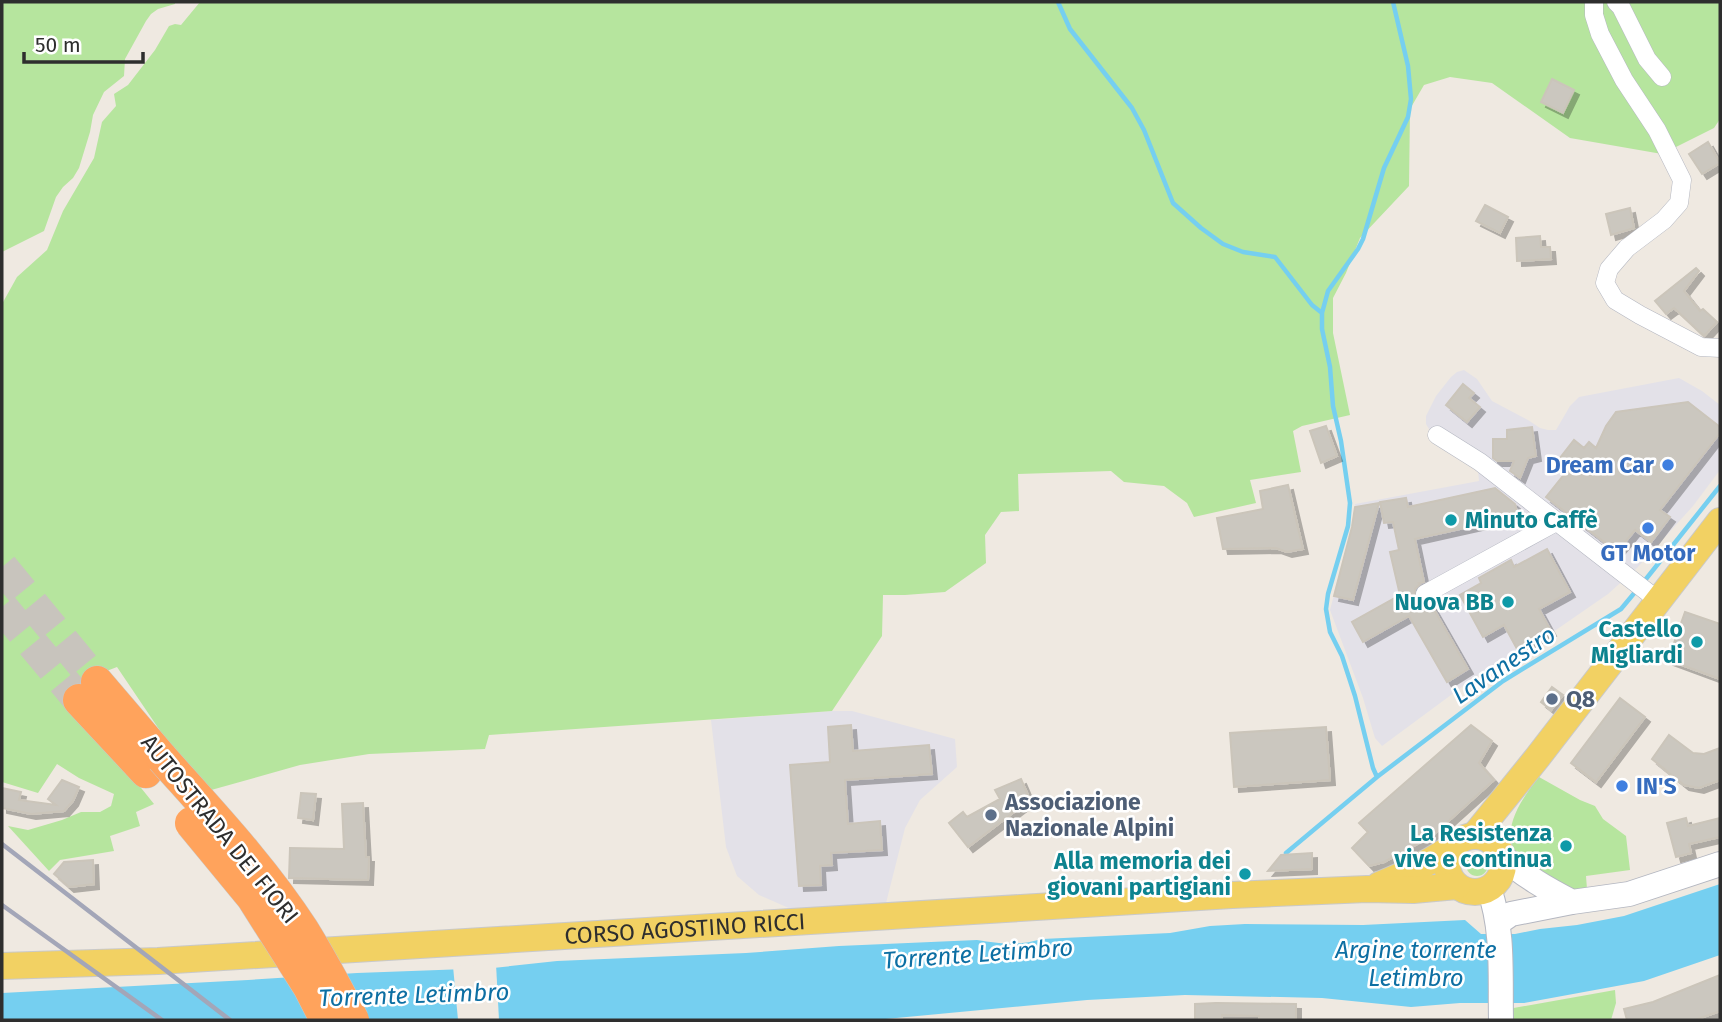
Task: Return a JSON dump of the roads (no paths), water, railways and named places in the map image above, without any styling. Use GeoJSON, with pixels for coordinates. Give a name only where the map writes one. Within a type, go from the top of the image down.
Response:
{"type":"FeatureCollection","features":[{"type":"Feature","properties":{"kind":"highway","name":"AUTOSTRADA DEI FIORI"},"geometry":{"type":"LineString","coordinates":[[88,691],[154,765],[236,841],[302,929],[353,1020]]}},
{"type":"Feature","properties":{"kind":"highway","name":"AUTOSTRADA DEI FIORI"},"geometry":{"type":"LineString","coordinates":[[154,765],[252,897],[309,987],[326,1020]]}},
{"type":"Feature","properties":{"kind":"main road"},"geometry":{"type":"LineString","coordinates":[[1501,1020],[1498,927],[1486,859],[1519,780],[1655,598],[1720,521]]}},
{"type":"Feature","properties":{"kind":"main road"},"geometry":{"type":"LineString","coordinates":[[1457,886],[1448,870],[1450,852],[1486,859],[1522,874],[1572,902]]}},
{"type":"Feature","properties":{"kind":"main road","name":"CORSO AGOSTINO RICCI"},"geometry":{"type":"LineString","coordinates":[[2,966],[158,961],[1232,895],[1367,889],[1413,890],[1457,886],[1481,892],[1486,859],[1437,859],[1367,889]]}},
{"type":"Feature","properties":{"kind":"main road"},"geometry":{"type":"LineString","coordinates":[[1498,927],[1511,914],[1629,894],[1720,864]]}},
{"type":"Feature","properties":{"kind":"street"},"geometry":{"type":"LineString","coordinates":[[1594,2],[1594,15],[1600,34],[1624,80],[1657,130],[1682,180],[1679,203],[1664,220],[1626,248],[1609,269],[1605,283],[1615,300],[1640,315],[1701,347],[1720,348]]}},
{"type":"Feature","properties":{"kind":"street"},"geometry":{"type":"LineString","coordinates":[[1616,2],[1647,59],[1662,77]]}},
{"type":"Feature","properties":{"kind":"street"},"geometry":{"type":"LineString","coordinates":[[1437,435],[1480,462],[1655,598]]}},
{"type":"Feature","properties":{"kind":"street"},"geometry":{"type":"LineString","coordinates":[[1425,594],[1556,522]]}},
{"type":"Feature","properties":{"kind":"water","name":"Argine torrente Letimbro"},"geometry":{"type":"Polygon","coordinates":[[[1720,884],[1720,955],[1644,981],[1524,1003],[1460,1003],[1411,1007],[1322,998],[1185,995],[1087,1000],[875,1020],[2,1020],[2,993],[493,968],[557,961],[977,940],[1017,943],[1042,939],[1170,933],[1210,926],[1245,924],[1363,925],[1465,920],[1481,934],[1515,934],[1624,916],[1720,884]]]}},
{"type":"Feature","properties":{"kind":"waterway"},"geometry":{"type":"LineString","coordinates":[[1058,2],[1070,29],[1132,108],[1144,130],[1173,203],[1223,244],[1243,252],[1275,257],[1312,305],[1322,313]]}},
{"type":"Feature","properties":{"kind":"waterway"},"geometry":{"type":"LineString","coordinates":[[1377,777],[1355,696],[1342,656],[1330,632],[1326,609],[1348,526],[1350,503],[1333,406],[1322,313],[1328,291],[1363,239],[1384,168],[1408,117],[1411,99],[1408,66],[1393,2]]}},
{"type":"Feature","properties":{"kind":"waterway","name":"Lavanestro"},"geometry":{"type":"LineString","coordinates":[[1642,584],[1720,486]]}},
{"type":"Feature","properties":{"kind":"waterway","name":"Lavanestro"},"geometry":{"type":"LineString","coordinates":[[1286,853],[1377,777],[1503,681],[1621,609],[1636,591]]}},
{"type":"Feature","properties":{"kind":"tunnel"},"geometry":{"type":"LineString","coordinates":[[2,567],[97,682]]}},
{"type":"Feature","properties":{"kind":"tunnel"},"geometry":{"type":"LineString","coordinates":[[2,607],[79,700]]}},
{"type":"Feature","properties":{"kind":"railway"},"geometry":{"type":"LineString","coordinates":[[2,844],[230,1020]]}},
{"type":"Feature","properties":{"kind":"railway"},"geometry":{"type":"LineString","coordinates":[[2,905],[162,1020]]}},
{"type":"Feature","properties":{"kind":"place","name":"Dream Car"},"geometry":{"type":"Point","coordinates":[1668,465]}},
{"type":"Feature","properties":{"kind":"place","name":"Minuto Caffè"},"geometry":{"type":"Point","coordinates":[1451,520]}},
{"type":"Feature","properties":{"kind":"place","name":"GT Motor"},"geometry":{"type":"Point","coordinates":[1648,528]}},
{"type":"Feature","properties":{"kind":"place","name":"Nuova BB"},"geometry":{"type":"Point","coordinates":[1508,602]}},
{"type":"Feature","properties":{"kind":"place","name":"Castello Migliardi"},"geometry":{"type":"Point","coordinates":[1697,642]}},
{"type":"Feature","properties":{"kind":"place","name":"Q8"},"geometry":{"type":"Point","coordinates":[1552,699]}},
{"type":"Feature","properties":{"kind":"place","name":"IN'S"},"geometry":{"type":"Point","coordinates":[1622,786]}},
{"type":"Feature","properties":{"kind":"place","name":"Associazione Nazionale Alpini"},"geometry":{"type":"Point","coordinates":[991,815]}},
{"type":"Feature","properties":{"kind":"place","name":"La Resistenza vive e continua"},"geometry":{"type":"Point","coordinates":[1566,846]}},
{"type":"Feature","properties":{"kind":"place","name":"Alla memoria dei giovani partigiani"},"geometry":{"type":"Point","coordinates":[1245,874]}},
{"type":"Feature","properties":{"kind":"water label","name":"Torrente Letimbro"},"geometry":{"type":"Point","coordinates":[978,954]}},
{"type":"Feature","properties":{"kind":"water label","name":"Torrente Letimbro"},"geometry":{"type":"Point","coordinates":[414,995]}}]}
